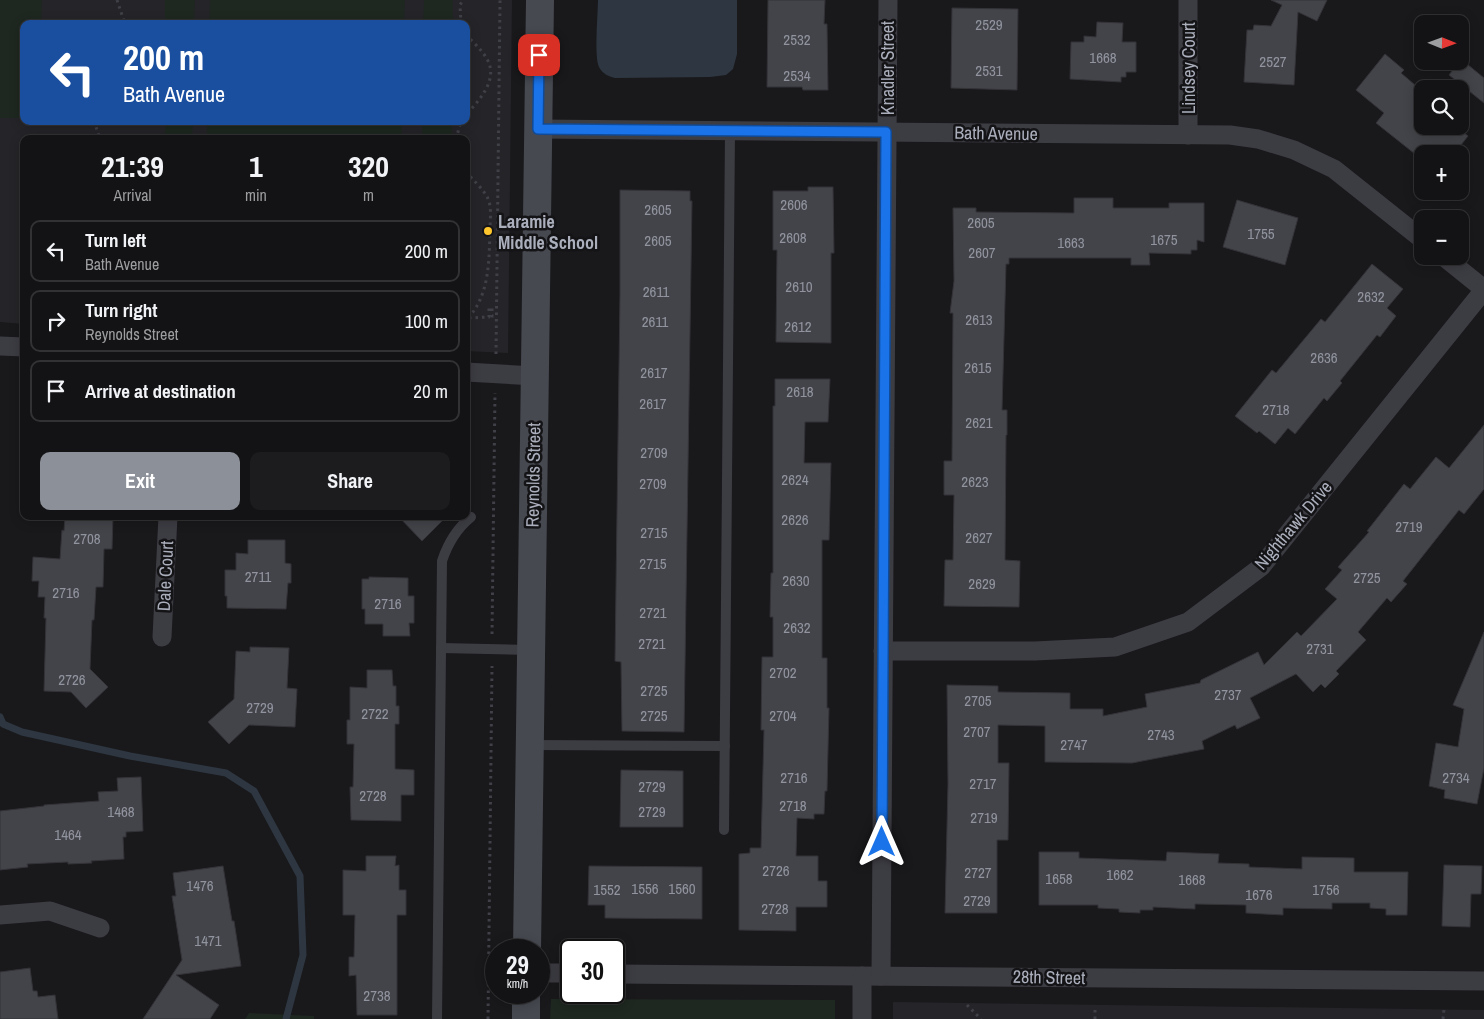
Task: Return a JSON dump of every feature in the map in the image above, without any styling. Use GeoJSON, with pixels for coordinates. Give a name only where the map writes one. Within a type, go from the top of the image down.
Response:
{"type":"FeatureCollection","features":[{"type":"Feature","properties":{"kind":"main road","name":"Reynolds Street"},"geometry":{"type":"LineString","coordinates":[[527,939],[540,0]]}},
{"type":"Feature","properties":{"kind":"main road"},"geometry":{"type":"LineString","coordinates":[[526,1004],[526,1019]]}},
{"type":"Feature","properties":{"kind":"street","name":"Knadler Street"},"geometry":{"type":"LineString","coordinates":[[862,1019],[872,976],[883,651],[888,0]]}},
{"type":"Feature","properties":{"kind":"street","name":"Lindsey Court"},"geometry":{"type":"LineString","coordinates":[[1188,0],[1188,135]]}},
{"type":"Feature","properties":{"kind":"street","name":"Bath Avenue"},"geometry":{"type":"LineString","coordinates":[[538,129],[1230,135],[1258,139],[1294,150],[1334,169],[1414,233]]}},
{"type":"Feature","properties":{"kind":"street"},"geometry":{"type":"LineString","coordinates":[[1455,265],[1484,289]]}},
{"type":"Feature","properties":{"kind":"street","name":"Nighthawk Drive"},"geometry":{"type":"LineString","coordinates":[[883,651],[1035,651],[1115,647],[1188,622],[1261,566],[1484,289]]}},
{"type":"Feature","properties":{"kind":"street"},"geometry":{"type":"LineString","coordinates":[[0,346],[20,347]]}},
{"type":"Feature","properties":{"kind":"street"},"geometry":{"type":"LineString","coordinates":[[470,372],[535,376]]}},
{"type":"Feature","properties":{"kind":"street","name":"Dale Court"},"geometry":{"type":"LineString","coordinates":[[162,637],[168,520]]}},
{"type":"Feature","properties":{"kind":"street"},"geometry":{"type":"LineString","coordinates":[[0,915],[50,911],[100,928]]}},
{"type":"Feature","properties":{"kind":"street","name":"28th Street"},"geometry":{"type":"LineString","coordinates":[[625,974],[1484,981]]}},
{"type":"Feature","properties":{"kind":"lane"},"geometry":{"type":"LineString","coordinates":[[724,830],[730,131]]}},
{"type":"Feature","properties":{"kind":"lane"},"geometry":{"type":"LineString","coordinates":[[437,1019],[442,560],[448,543],[468,520]]}},
{"type":"Feature","properties":{"kind":"lane"},"geometry":{"type":"LineString","coordinates":[[440,648],[531,650]]}},
{"type":"Feature","properties":{"kind":"lane"},"geometry":{"type":"LineString","coordinates":[[530,745],[725,746]]}},
{"type":"Feature","properties":{"kind":"path"},"geometry":{"type":"LineString","coordinates":[[117,0],[124,20]]}},
{"type":"Feature","properties":{"kind":"path"},"geometry":{"type":"LineString","coordinates":[[461,20],[460,5],[463,0]]}},
{"type":"Feature","properties":{"kind":"path"},"geometry":{"type":"LineString","coordinates":[[488,1019],[500,0]]}},
{"type":"Feature","properties":{"kind":"path"},"geometry":{"type":"LineString","coordinates":[[470,39],[488,61],[490,74],[486,90],[470,110]]}},
{"type":"Feature","properties":{"kind":"path"},"geometry":{"type":"LineString","coordinates":[[470,177],[485,193],[490,207],[489,259],[486,280],[482,294],[470,316]]}},
{"type":"Feature","properties":{"kind":"path"},"geometry":{"type":"LineString","coordinates":[[470,319],[489,317],[489,308],[492,308],[492,316],[497,316]]}},
{"type":"Feature","properties":{"kind":"path"},"geometry":{"type":"LineString","coordinates":[[967,1005],[981,1019]]}},
{"type":"Feature","properties":{"kind":"path"},"geometry":{"type":"LineString","coordinates":[[1095,1008],[1095,1019]]}},
{"type":"Feature","properties":{"kind":"path"},"geometry":{"type":"LineString","coordinates":[[1444,1009],[1444,1019]]}},
{"type":"Feature","properties":{"kind":"shaded area","name":"Laramie Middle School"},"geometry":{"type":"Polygon","coordinates":[[[0,0],[512,0],[508,353],[470,351],[470,135],[20,135],[20,324],[0,322],[0,0]]]}},
{"type":"Feature","properties":{"kind":"shaded area"},"geometry":{"type":"Polygon","coordinates":[[[0,0],[42,0],[41,20],[20,20],[20,118],[0,118],[0,0]]]}},
{"type":"Feature","properties":{"kind":"shaded area"},"geometry":{"type":"Polygon","coordinates":[[[165,0],[195,0],[194,20],[165,20],[165,0]]]}},
{"type":"Feature","properties":{"kind":"shaded area"},"geometry":{"type":"Polygon","coordinates":[[[210,0],[405,0],[404,20],[209,20],[210,0]]]}},
{"type":"Feature","properties":{"kind":"shaded area"},"geometry":{"type":"Polygon","coordinates":[[[424,0],[453,0],[453,20],[423,20],[424,0]]]}},
{"type":"Feature","properties":{"kind":"shaded area"},"geometry":{"type":"Polygon","coordinates":[[[598,0],[737,0],[737,54],[733,69],[726,75],[710,77],[615,78],[604,73],[599,67],[596,45],[598,0]]]}},
{"type":"Feature","properties":{"kind":"shaded area"},"geometry":{"type":"Polygon","coordinates":[[[165,125],[193,125],[192,135],[165,135],[165,125]]]}},
{"type":"Feature","properties":{"kind":"shaded area"},"geometry":{"type":"Polygon","coordinates":[[[207,125],[402,125],[402,135],[207,135],[207,125]]]}},
{"type":"Feature","properties":{"kind":"shaded area"},"geometry":{"type":"Polygon","coordinates":[[[422,125],[452,125],[452,135],[422,135],[422,125]]]}},
{"type":"Feature","properties":{"kind":"shaded area"},"geometry":{"type":"Polygon","coordinates":[[[551,999],[560,999],[560,1004],[625,1004],[625,999],[835,1000],[835,1019],[550,1019],[551,999]]]}},
{"type":"Feature","properties":{"kind":"shaded area"},"geometry":{"type":"Polygon","coordinates":[[[893,1002],[1484,1010],[1484,1019],[893,1019],[893,1002]]]}},
{"type":"Feature","properties":{"kind":"shaded area"},"geometry":{"type":"Polygon","coordinates":[[[249,1013],[314,1016],[314,1019],[245,1019],[249,1013]]]}},
{"type":"Feature","properties":{"kind":"building"},"geometry":{"type":"Polygon","coordinates":[[[768,0],[825,0],[824,24],[827,24],[828,90],[803,90],[802,87],[767,87],[768,0]]]}},
{"type":"Feature","properties":{"kind":"building"},"geometry":{"type":"Polygon","coordinates":[[[1271,0],[1327,0],[1317,21],[1298,12],[1294,85],[1244,82],[1247,30],[1253,30],[1254,25],[1271,26],[1282,5],[1271,0]]]}},
{"type":"Feature","properties":{"kind":"building"},"geometry":{"type":"Polygon","coordinates":[[[952,8],[1018,9],[1017,90],[951,88],[952,8]]]}},
{"type":"Feature","properties":{"kind":"building"},"geometry":{"type":"Polygon","coordinates":[[[1097,22],[1123,23],[1122,42],[1136,42],[1136,72],[1126,72],[1126,77],[1121,77],[1121,82],[1070,79],[1071,42],[1084,42],[1084,36],[1096,37],[1097,22]]]}},
{"type":"Feature","properties":{"kind":"building"},"geometry":{"type":"Polygon","coordinates":[[[1385,54],[1404,70],[1401,73],[1414,84],[1414,135],[1468,136],[1461,145],[1414,145],[1414,153],[1376,123],[1384,113],[1356,90],[1385,54]]]}},
{"type":"Feature","properties":{"kind":"building"},"geometry":{"type":"Polygon","coordinates":[[[1469,66],[1484,78],[1484,103],[1469,91],[1469,80],[1455,80],[1449,75],[1453,70],[1469,70],[1469,66]]]}},
{"type":"Feature","properties":{"kind":"building"},"geometry":{"type":"Polygon","coordinates":[[[808,187],[833,187],[834,253],[831,253],[831,343],[776,342],[777,250],[773,250],[773,191],[808,191],[808,187]]]}},
{"type":"Feature","properties":{"kind":"building"},"geometry":{"type":"Polygon","coordinates":[[[620,190],[690,191],[690,201],[692,201],[684,732],[622,731],[621,662],[615,661],[620,190]]]}},
{"type":"Feature","properties":{"kind":"building"},"geometry":{"type":"Polygon","coordinates":[[[1074,198],[1113,198],[1113,208],[1169,208],[1169,203],[1204,203],[1204,242],[1197,240],[1197,250],[1191,250],[1191,254],[1149,253],[1150,265],[1131,265],[1131,258],[1009,258],[1009,264],[1006,264],[1002,410],[1007,410],[1005,560],[1020,561],[1019,607],[944,606],[945,560],[953,560],[954,495],[944,495],[944,461],[952,461],[953,313],[950,313],[954,281],[953,208],[976,208],[976,212],[1074,213],[1074,198]]]}},
{"type":"Feature","properties":{"kind":"building"},"geometry":{"type":"Polygon","coordinates":[[[1237,200],[1298,218],[1285,265],[1223,247],[1237,200]]]}},
{"type":"Feature","properties":{"kind":"building"},"geometry":{"type":"Polygon","coordinates":[[[1372,264],[1403,289],[1387,308],[1396,316],[1380,337],[1377,335],[1340,381],[1342,383],[1327,401],[1324,398],[1295,434],[1288,428],[1275,444],[1235,416],[1272,370],[1276,373],[1321,319],[1325,322],[1372,264]]]}},
{"type":"Feature","properties":{"kind":"building"},"geometry":{"type":"Polygon","coordinates":[[[775,379],[830,379],[828,422],[805,422],[804,463],[831,463],[829,540],[822,540],[822,658],[827,658],[827,708],[829,708],[827,791],[825,791],[824,814],[814,814],[814,819],[797,818],[796,856],[818,856],[818,881],[827,881],[827,907],[796,907],[796,931],[739,930],[739,854],[750,853],[750,848],[761,848],[764,730],[761,730],[762,657],[773,657],[773,617],[770,617],[771,573],[773,573],[773,406],[775,406],[775,379]]]}},
{"type":"Feature","properties":{"kind":"building"},"geometry":{"type":"Polygon","coordinates":[[[1484,425],[1484,489],[1464,514],[1459,510],[1403,581],[1407,584],[1391,602],[1387,598],[1358,632],[1366,640],[1336,671],[1339,674],[1325,688],[1321,684],[1313,692],[1296,674],[1250,698],[1260,718],[1237,729],[1235,725],[1202,741],[1204,749],[1132,763],[1045,762],[1045,726],[998,725],[998,763],[1009,763],[1008,840],[997,840],[997,913],[945,913],[948,784],[947,685],[998,686],[998,692],[1070,693],[1070,709],[1103,709],[1103,716],[1147,707],[1145,694],[1200,683],[1201,680],[1258,652],[1264,665],[1297,632],[1301,636],[1337,599],[1325,589],[1342,570],[1338,567],[1369,532],[1367,531],[1404,484],[1410,489],[1436,457],[1449,468],[1484,425]]]}},
{"type":"Feature","properties":{"kind":"building"},"geometry":{"type":"Polygon","coordinates":[[[65,520],[113,520],[112,549],[104,549],[103,587],[96,587],[94,620],[92,620],[90,669],[108,687],[86,708],[71,692],[44,691],[45,597],[38,597],[39,581],[32,581],[33,557],[60,559],[62,530],[64,531],[65,520]]]}},
{"type":"Feature","properties":{"kind":"building"},"geometry":{"type":"Polygon","coordinates":[[[402,520],[443,520],[422,541],[402,520]]]}},
{"type":"Feature","properties":{"kind":"building"},"geometry":{"type":"Polygon","coordinates":[[[248,540],[285,540],[285,563],[291,564],[291,583],[288,583],[286,609],[227,608],[225,570],[236,570],[236,553],[248,554],[248,540]]]}},
{"type":"Feature","properties":{"kind":"building"},"geometry":{"type":"Polygon","coordinates":[[[369,577],[408,578],[408,596],[414,596],[414,623],[409,623],[410,636],[383,636],[383,624],[365,624],[365,609],[362,609],[362,579],[369,579],[369,577]]]}},
{"type":"Feature","properties":{"kind":"building"},"geometry":{"type":"Polygon","coordinates":[[[1484,632],[1484,768],[1477,804],[1444,798],[1445,790],[1429,786],[1436,743],[1458,747],[1464,709],[1453,705],[1484,632]]]}},
{"type":"Feature","properties":{"kind":"building"},"geometry":{"type":"Polygon","coordinates":[[[250,647],[289,648],[287,688],[297,689],[295,727],[249,725],[229,744],[208,722],[234,699],[236,651],[250,652],[250,647]]]}},
{"type":"Feature","properties":{"kind":"building"},"geometry":{"type":"Polygon","coordinates":[[[367,670],[392,670],[393,686],[396,686],[396,706],[399,706],[399,724],[395,724],[395,769],[414,770],[414,795],[401,795],[401,821],[351,820],[350,787],[353,787],[354,744],[347,744],[347,720],[350,720],[350,687],[367,688],[367,670]]]}},
{"type":"Feature","properties":{"kind":"building"},"geometry":{"type":"Polygon","coordinates":[[[621,770],[683,771],[683,827],[620,827],[621,770]]]}},
{"type":"Feature","properties":{"kind":"building"},"geometry":{"type":"Polygon","coordinates":[[[141,777],[143,831],[126,832],[126,837],[123,837],[124,859],[91,861],[92,863],[27,864],[28,867],[0,870],[0,811],[44,805],[99,801],[98,792],[118,791],[117,778],[141,777]]]}},
{"type":"Feature","properties":{"kind":"building"},"geometry":{"type":"Polygon","coordinates":[[[1039,852],[1079,852],[1079,858],[1166,861],[1167,852],[1219,854],[1218,863],[1249,864],[1249,867],[1302,869],[1302,857],[1354,858],[1354,872],[1408,872],[1407,915],[1386,915],[1386,909],[1370,908],[1370,903],[1332,903],[1332,909],[1283,908],[1283,915],[1246,913],[1246,905],[1195,904],[1195,909],[1153,907],[1153,910],[1140,910],[1140,913],[1098,908],[1098,905],[1039,905],[1039,852]]]}},
{"type":"Feature","properties":{"kind":"building"},"geometry":{"type":"Polygon","coordinates":[[[366,856],[396,856],[395,866],[399,865],[399,890],[406,890],[406,915],[397,915],[397,1015],[357,1015],[356,975],[349,976],[349,957],[354,957],[355,915],[343,915],[343,870],[366,871],[366,856]]]}},
{"type":"Feature","properties":{"kind":"building"},"geometry":{"type":"Polygon","coordinates":[[[1444,865],[1482,866],[1481,894],[1471,894],[1470,927],[1442,926],[1444,865]]]}},
{"type":"Feature","properties":{"kind":"building"},"geometry":{"type":"Polygon","coordinates":[[[223,866],[241,966],[176,975],[219,1005],[210,1019],[143,1019],[182,960],[172,896],[176,896],[173,873],[223,866]]]}},
{"type":"Feature","properties":{"kind":"building"},"geometry":{"type":"Polygon","coordinates":[[[589,866],[702,867],[702,919],[605,918],[605,905],[588,905],[589,866]]]}},
{"type":"Feature","properties":{"kind":"building"},"geometry":{"type":"Polygon","coordinates":[[[30,968],[33,991],[37,991],[38,997],[55,995],[58,1019],[0,1019],[0,972],[30,968]]]}},
{"type":"Feature","properties":{"kind":"waterway"},"geometry":{"type":"LineString","coordinates":[[0,717],[3,724],[22,732],[130,756],[226,773],[254,791],[300,876],[303,955],[286,1019]]}},
{"type":"Feature","properties":{"kind":"place","name":"Laramie Middle School"},"geometry":{"type":"Point","coordinates":[488,231]}},
{"type":"Feature","properties":{"kind":"route"},"geometry":{"type":"LineString","coordinates":[[539,55],[538,129],[886,132],[882,842]]}}]}
